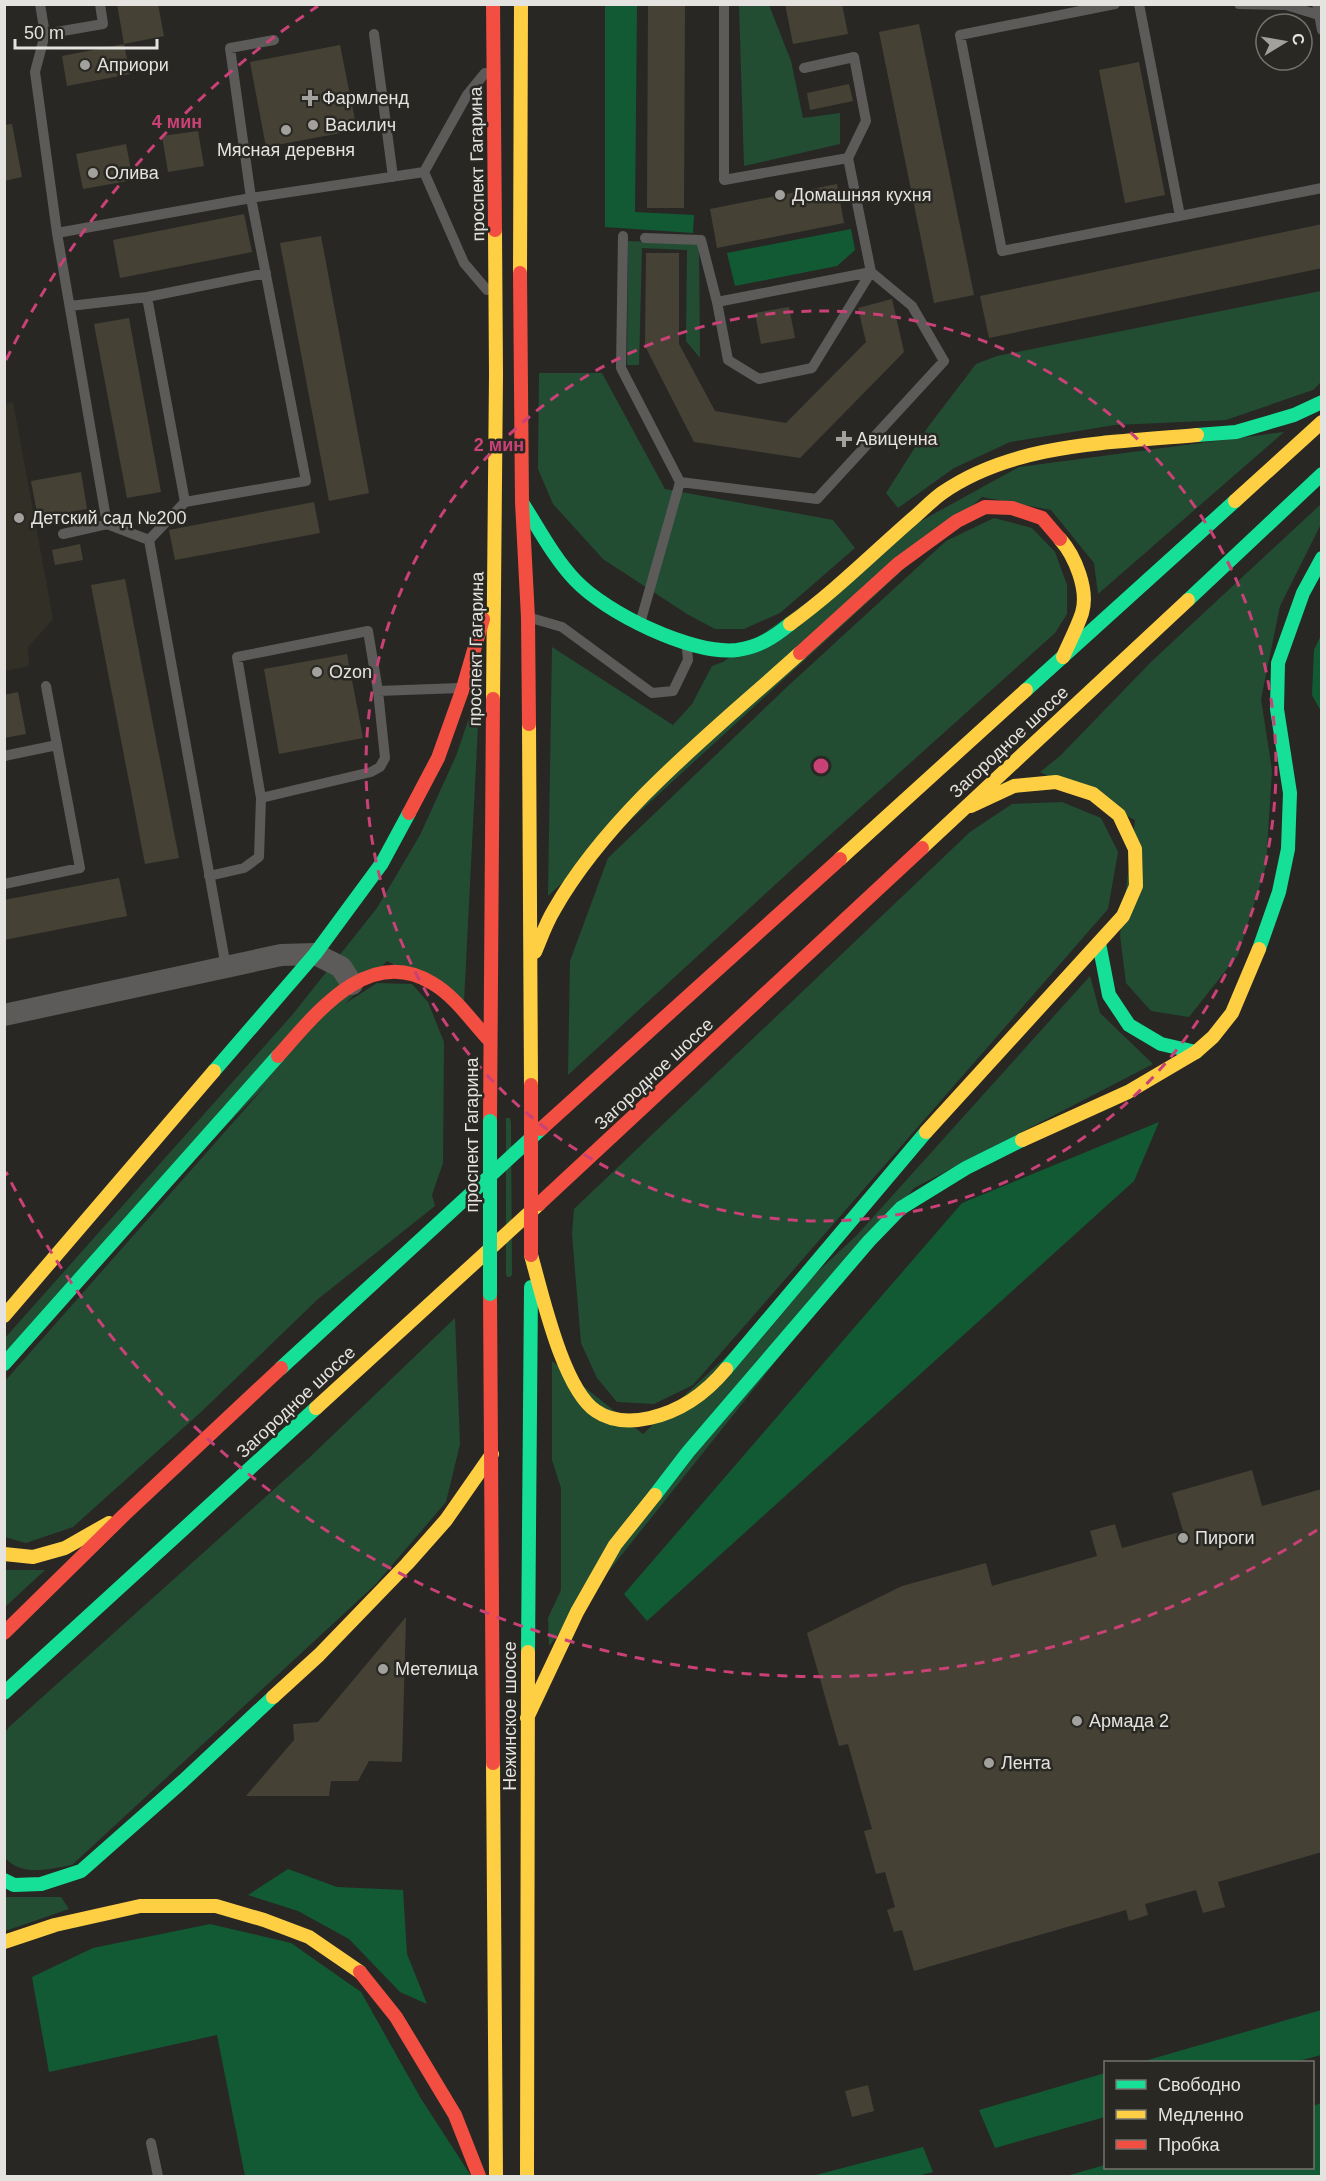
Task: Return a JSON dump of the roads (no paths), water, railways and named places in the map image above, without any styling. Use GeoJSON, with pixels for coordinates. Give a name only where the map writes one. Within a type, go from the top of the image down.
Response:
{"type":"FeatureCollection","features":[{"type":"Feature","properties":{"kind":"main road","name":"проспект Гагарина"},"geometry":{"type":"LineString","coordinates":[[490,1294],[496,301],[494,4]]}},
{"type":"Feature","properties":{"kind":"main road"},"geometry":{"type":"LineString","coordinates":[[520,4],[520,374],[522,502],[528,618],[531,1255],[561,1355],[578,1390],[594,1411],[613,1419],[658,1417],[691,1401],[711,1387],[930,1128],[1123,916],[1136,885],[1135,849],[1119,815],[1093,794],[1056,782],[1014,786],[964,809]]}},
{"type":"Feature","properties":{"kind":"main road"},"geometry":{"type":"LineString","coordinates":[[522,502],[558,558],[576,581],[608,605],[639,623],[686,644],[707,649],[737,650],[765,643],[813,608],[860,564],[943,493],[999,463],[1054,451],[1111,443],[1236,432],[1294,416],[1322,402]]}},
{"type":"Feature","properties":{"kind":"main road","name":"Загородное шоссе"},"geometry":{"type":"LineString","coordinates":[[4,1633],[124,1515],[354,1299],[1322,422]]}},
{"type":"Feature","properties":{"kind":"main road","name":"Загородное шоссе"},"geometry":{"type":"LineString","coordinates":[[4,1693],[604,1146],[1322,474]]}},
{"type":"Feature","properties":{"kind":"main road"},"geometry":{"type":"LineString","coordinates":[[531,959],[554,911],[582,867],[640,798],[898,564],[957,521],[985,507],[1012,508],[1042,518],[1068,548],[1082,579],[1083,611],[1063,657]]}},
{"type":"Feature","properties":{"kind":"main road"},"geometry":{"type":"LineString","coordinates":[[527,1718],[577,1612],[615,1545],[688,1452],[869,1241],[902,1208],[966,1168],[1008,1146],[1128,1092],[1196,1052],[1213,1037],[1232,1013],[1255,961],[1279,892],[1288,849],[1290,793],[1277,709],[1278,663],[1303,593],[1322,558]]}},
{"type":"Feature","properties":{"kind":"main road"},"geometry":{"type":"LineString","coordinates":[[4,1316],[315,954],[382,862],[438,758],[463,688],[495,580]]}},
{"type":"Feature","properties":{"kind":"main road"},"geometry":{"type":"LineString","coordinates":[[1099,943],[1109,995],[1130,1025],[1161,1044],[1196,1052]]}},
{"type":"Feature","properties":{"kind":"main road"},"geometry":{"type":"LineString","coordinates":[[4,1364],[321,1008],[352,984],[393,971],[416,976],[440,989],[490,1041]]}},
{"type":"Feature","properties":{"kind":"main road","name":"Нежинское шоссе"},"geometry":{"type":"LineString","coordinates":[[527,2176],[527,1718],[531,1255]]}},
{"type":"Feature","properties":{"kind":"main road","name":"Нежинское шоссе"},"geometry":{"type":"LineString","coordinates":[[490,1294],[496,2176]]}},
{"type":"Feature","properties":{"kind":"main road"},"geometry":{"type":"LineString","coordinates":[[4,1880],[14,1885],[41,1884],[81,1871],[183,1781],[326,1648],[408,1564],[446,1520],[492,1454]]}},
{"type":"Feature","properties":{"kind":"main road"},"geometry":{"type":"LineString","coordinates":[[4,1554],[33,1557],[65,1548],[124,1515]]}},
{"type":"Feature","properties":{"kind":"main road"},"geometry":{"type":"LineString","coordinates":[[4,1942],[55,1925],[140,1906],[216,1906],[264,1920],[309,1937],[359,1971],[396,2017],[455,2115],[479,2176]]}},
{"type":"Feature","properties":{"kind":"street"},"geometry":{"type":"LineString","coordinates":[[4,1015],[280,955],[315,954],[341,967],[352,984]]}},
{"type":"Feature","properties":{"kind":"lane"},"geometry":{"type":"LineString","coordinates":[[40,4],[45,34],[35,72],[57,233],[107,524]]}},
{"type":"Feature","properties":{"kind":"lane"},"geometry":{"type":"LineString","coordinates":[[45,34],[103,24],[100,4]]}},
{"type":"Feature","properties":{"kind":"lane"},"geometry":{"type":"LineString","coordinates":[[724,4],[724,180],[848,158]]}},
{"type":"Feature","properties":{"kind":"lane"},"geometry":{"type":"LineString","coordinates":[[1115,4],[960,35],[1002,251],[1322,188]]}},
{"type":"Feature","properties":{"kind":"lane"},"geometry":{"type":"LineString","coordinates":[[1139,4],[1180,216]]}},
{"type":"Feature","properties":{"kind":"lane"},"geometry":{"type":"LineString","coordinates":[[1239,4],[1286,5],[1319,12],[1322,30]]}},
{"type":"Feature","properties":{"kind":"lane"},"geometry":{"type":"LineString","coordinates":[[374,34],[393,177]]}},
{"type":"Feature","properties":{"kind":"lane"},"geometry":{"type":"LineString","coordinates":[[149,540],[185,502],[306,481],[251,198],[230,48],[274,40]]}},
{"type":"Feature","properties":{"kind":"lane"},"geometry":{"type":"LineString","coordinates":[[680,482],[818,499],[944,361],[912,306],[871,272],[848,158],[866,121],[854,57],[804,68]]}},
{"type":"Feature","properties":{"kind":"lane"},"geometry":{"type":"LineString","coordinates":[[424,172],[466,95],[494,63]]}},
{"type":"Feature","properties":{"kind":"lane"},"geometry":{"type":"LineString","coordinates":[[57,233],[251,198],[424,172]]}},
{"type":"Feature","properties":{"kind":"lane"},"geometry":{"type":"LineString","coordinates":[[424,172],[464,263],[496,301]]}},
{"type":"Feature","properties":{"kind":"lane"},"geometry":{"type":"LineString","coordinates":[[623,236],[621,368],[680,482],[639,623]]}},
{"type":"Feature","properties":{"kind":"lane"},"geometry":{"type":"LineString","coordinates":[[645,238],[701,240],[717,302],[728,360],[759,379],[812,368],[871,272]]}},
{"type":"Feature","properties":{"kind":"lane"},"geometry":{"type":"LineString","coordinates":[[717,302],[871,272]]}},
{"type":"Feature","properties":{"kind":"lane"},"geometry":{"type":"LineString","coordinates":[[69,306],[147,297],[266,273]]}},
{"type":"Feature","properties":{"kind":"lane"},"geometry":{"type":"LineString","coordinates":[[147,297],[185,502]]}},
{"type":"Feature","properties":{"kind":"lane"},"geometry":{"type":"LineString","coordinates":[[63,534],[107,524],[149,540]]}},
{"type":"Feature","properties":{"kind":"lane"},"geometry":{"type":"LineString","coordinates":[[149,540],[226,967]]}},
{"type":"Feature","properties":{"kind":"lane"},"geometry":{"type":"LineString","coordinates":[[528,618],[562,627],[652,693],[673,691],[688,660],[686,644]]}},
{"type":"Feature","properties":{"kind":"lane"},"geometry":{"type":"LineString","coordinates":[[209,876],[244,868],[259,857],[261,798],[237,657],[368,631],[378,691],[385,758],[380,767],[371,772],[261,798]]}},
{"type":"Feature","properties":{"kind":"lane"},"geometry":{"type":"LineString","coordinates":[[4,884],[80,868],[46,686]]}},
{"type":"Feature","properties":{"kind":"lane"},"geometry":{"type":"LineString","coordinates":[[378,691],[463,688]]}},
{"type":"Feature","properties":{"kind":"lane"},"geometry":{"type":"LineString","coordinates":[[4,756],[57,745]]}},
{"type":"Feature","properties":{"kind":"lane"},"geometry":{"type":"LineString","coordinates":[[151,2143],[158,2176]]}},
{"type":"Feature","properties":{"kind":"place","name":"Априори"},"geometry":{"type":"Point","coordinates":[85,65]}},
{"type":"Feature","properties":{"kind":"place","name":"Фармленд"},"geometry":{"type":"Point","coordinates":[310,98]}},
{"type":"Feature","properties":{"kind":"place","name":"Василич"},"geometry":{"type":"Point","coordinates":[313,125]}},
{"type":"Feature","properties":{"kind":"place","name":"Мясная деревня"},"geometry":{"type":"Point","coordinates":[286,130]}},
{"type":"Feature","properties":{"kind":"place","name":"Олива"},"geometry":{"type":"Point","coordinates":[93,173]}},
{"type":"Feature","properties":{"kind":"place","name":"Домашняя кухня"},"geometry":{"type":"Point","coordinates":[780,195]}},
{"type":"Feature","properties":{"kind":"place","name":"Авиценна"},"geometry":{"type":"Point","coordinates":[844,439]}},
{"type":"Feature","properties":{"kind":"place","name":"Детский сад №200"},"geometry":{"type":"Point","coordinates":[19,518]}},
{"type":"Feature","properties":{"kind":"place","name":"Ozon"},"geometry":{"type":"Point","coordinates":[317,672]}},
{"type":"Feature","properties":{"kind":"place","name":"Пироги"},"geometry":{"type":"Point","coordinates":[1183,1538]}},
{"type":"Feature","properties":{"kind":"place","name":"Метелица"},"geometry":{"type":"Point","coordinates":[383,1669]}},
{"type":"Feature","properties":{"kind":"place","name":"Армада 2"},"geometry":{"type":"Point","coordinates":[1077,1721]}},
{"type":"Feature","properties":{"kind":"place","name":"Лента"},"geometry":{"type":"Point","coordinates":[989,1763]}}]}
